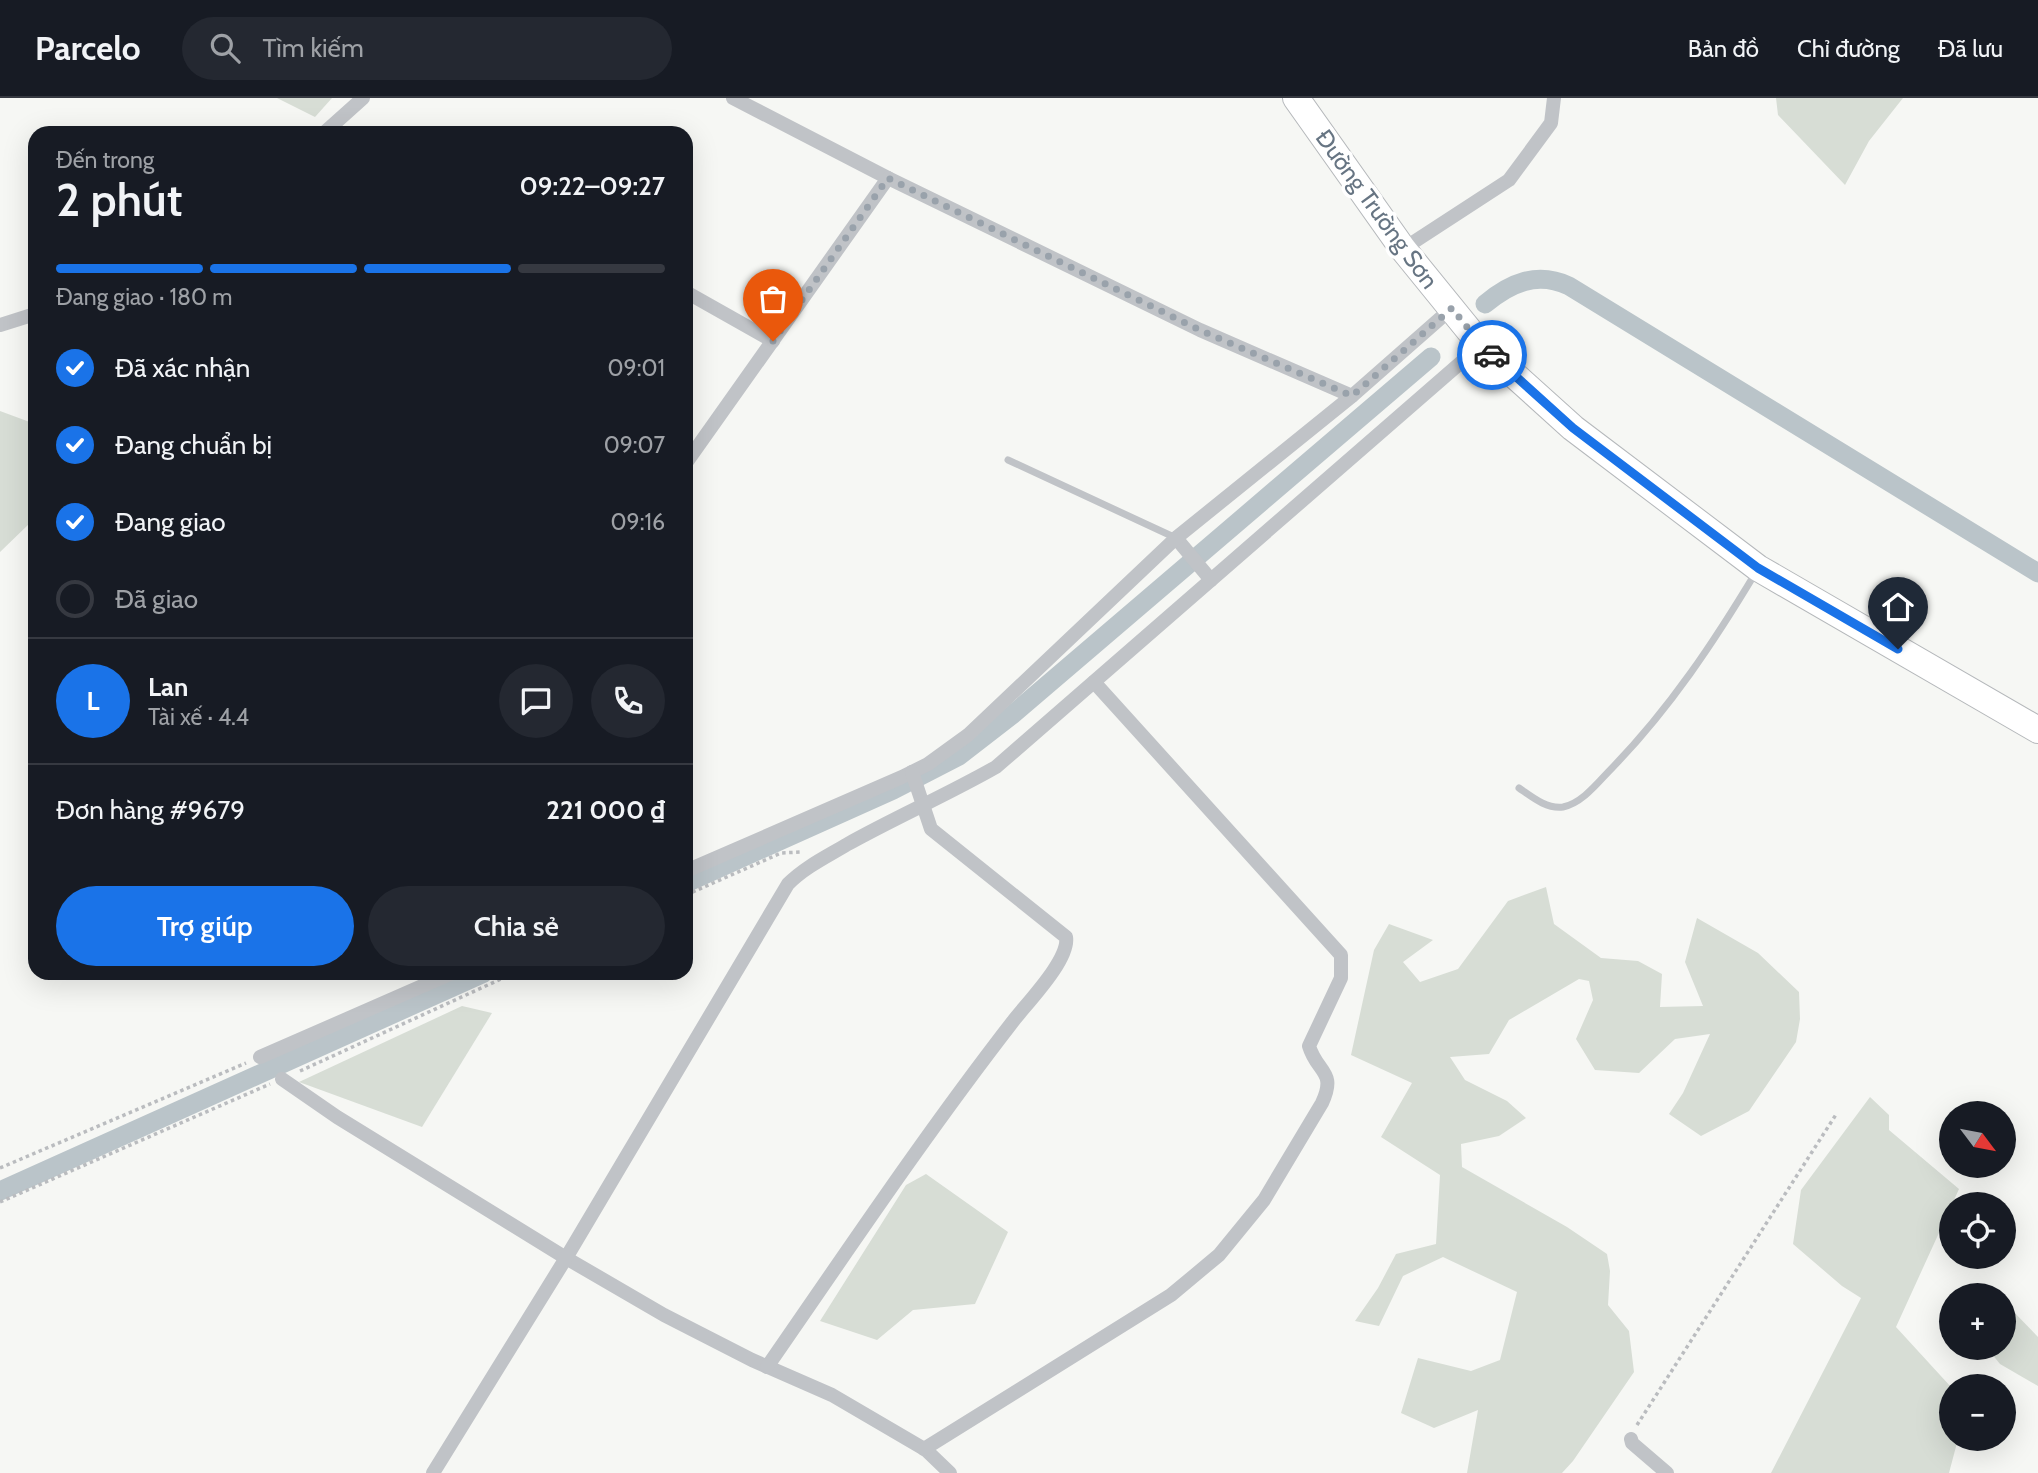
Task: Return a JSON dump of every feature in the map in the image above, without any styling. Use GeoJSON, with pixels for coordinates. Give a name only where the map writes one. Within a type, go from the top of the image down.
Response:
{"type":"FeatureCollection","features":[{"type":"Feature","properties":{"kind":"highway","name":"Đường Trường Sơn"},"geometry":{"type":"LineString","coordinates":[[1296,98],[1403,249],[1481,345],[1573,428],[1758,568],[2038,730]]}},
{"type":"Feature","properties":{"kind":"street"},"geometry":{"type":"LineString","coordinates":[[332,126],[363,98]]}},
{"type":"Feature","properties":{"kind":"street"},"geometry":{"type":"LineString","coordinates":[[733,98],[888,178],[1200,330],[1352,396]]}},
{"type":"Feature","properties":{"kind":"street"},"geometry":{"type":"LineString","coordinates":[[1403,249],[1509,180],[1551,123],[1554,98]]}},
{"type":"Feature","properties":{"kind":"street"},"geometry":{"type":"LineString","coordinates":[[693,453],[888,178]]}},
{"type":"Feature","properties":{"kind":"street"},"geometry":{"type":"LineString","coordinates":[[693,296],[773,341]]}},
{"type":"Feature","properties":{"kind":"street"},"geometry":{"type":"LineString","coordinates":[[693,868],[912,772],[928,764],[968,735],[1177,538],[1352,396],[1452,308]]}},
{"type":"Feature","properties":{"kind":"street"},"geometry":{"type":"LineString","coordinates":[[0,325],[28,316]]}},
{"type":"Feature","properties":{"kind":"street"},"geometry":{"type":"LineString","coordinates":[[433,1473],[566,1258],[788,884],[800,872],[880,826],[923,807],[996,767],[1481,345]]}},
{"type":"Feature","properties":{"kind":"street"},"geometry":{"type":"LineString","coordinates":[[1177,538],[1211,580]]}},
{"type":"Feature","properties":{"kind":"street"},"geometry":{"type":"LineString","coordinates":[[923,1449],[1171,1295],[1219,1255],[1264,1200],[1322,1103],[1328,1088],[1329,1081],[1309,1046],[1341,978],[1341,955],[1094,682]]}},
{"type":"Feature","properties":{"kind":"street"},"geometry":{"type":"LineString","coordinates":[[767,1367],[963,1085],[1055,968],[1068,944],[1066,937],[931,830],[912,772]]}},
{"type":"Feature","properties":{"kind":"street"},"geometry":{"type":"LineString","coordinates":[[260,1057],[436,980]]}},
{"type":"Feature","properties":{"kind":"street"},"geometry":{"type":"LineString","coordinates":[[282,1079],[337,1117],[566,1258],[664,1315],[767,1367],[832,1395],[923,1449],[950,1473]]}},
{"type":"Feature","properties":{"kind":"street"},"geometry":{"type":"LineString","coordinates":[[1631,1439],[1632,1443],[1667,1473]]}},
{"type":"Feature","properties":{"kind":"lane"},"geometry":{"type":"LineString","coordinates":[[1008,460],[1177,538]]}},
{"type":"Feature","properties":{"kind":"lane"},"geometry":{"type":"LineString","coordinates":[[1519,788],[1545,804],[1560,807],[1579,800],[1662,713],[1705,654],[1758,568]]}},
{"type":"Feature","properties":{"kind":"path"},"geometry":{"type":"LineString","coordinates":[[693,892],[781,853],[834,852]]}},
{"type":"Feature","properties":{"kind":"path"},"geometry":{"type":"LineString","coordinates":[[0,1202],[282,1079],[499,980]]}},
{"type":"Feature","properties":{"kind":"path"},"geometry":{"type":"LineString","coordinates":[[0,1167],[260,1057]]}},
{"type":"Feature","properties":{"kind":"path"},"geometry":{"type":"LineString","coordinates":[[1631,1439],[1636,1426],[1721,1291],[1837,1113]]}},
{"type":"Feature","properties":{"kind":"shaded area"},"geometry":{"type":"Polygon","coordinates":[[[277,98],[332,98],[315,117],[277,98]]]}},
{"type":"Feature","properties":{"kind":"shaded area"},"geometry":{"type":"Polygon","coordinates":[[[1776,98],[1903,98],[1869,141],[1845,185],[1778,115],[1776,98]]]}},
{"type":"Feature","properties":{"kind":"shaded area"},"geometry":{"type":"Polygon","coordinates":[[[0,411],[28,421],[28,525],[0,552],[0,411]]]}},
{"type":"Feature","properties":{"kind":"shaded area"},"geometry":{"type":"Polygon","coordinates":[[[1546,887],[1554,924],[1601,958],[1638,961],[1662,974],[1660,1007],[1703,1006],[1685,962],[1697,918],[1758,953],[1799,992],[1800,1019],[1796,1042],[1749,1111],[1701,1136],[1669,1114],[1683,1093],[1710,1034],[1675,1039],[1639,1073],[1595,1070],[1576,1039],[1593,1000],[1589,981],[1579,979],[1509,1020],[1489,1054],[1450,1057],[1465,1080],[1507,1101],[1526,1118],[1499,1136],[1461,1144],[1462,1167],[1567,1227],[1607,1254],[1610,1271],[1608,1305],[1629,1331],[1634,1372],[1562,1473],[1467,1473],[1478,1410],[1434,1428],[1401,1413],[1418,1358],[1471,1371],[1500,1360],[1517,1292],[1443,1257],[1403,1276],[1379,1326],[1355,1321],[1378,1288],[1396,1254],[1436,1244],[1440,1175],[1381,1137],[1412,1083],[1351,1055],[1374,950],[1389,924],[1433,940],[1403,962],[1420,982],[1458,969],[1508,901],[1546,887]]]}},
{"type":"Feature","properties":{"kind":"shaded area"},"geometry":{"type":"Polygon","coordinates":[[[462,1006],[492,1013],[422,1127],[299,1082],[462,1006]]]}},
{"type":"Feature","properties":{"kind":"shaded area"},"geometry":{"type":"Polygon","coordinates":[[[1870,1097],[1889,1115],[1889,1130],[1939,1172],[1939,1178],[1946,1178],[1959,1189],[1958,1192],[1939,1192],[1939,1233],[1896,1327],[1939,1374],[1939,1451],[1955,1451],[1949,1473],[1771,1473],[1861,1298],[1842,1286],[1793,1244],[1801,1190],[1870,1097]]]}},
{"type":"Feature","properties":{"kind":"shaded area"},"geometry":{"type":"Polygon","coordinates":[[[926,1174],[1008,1232],[975,1304],[913,1310],[877,1340],[820,1321],[906,1185],[926,1174]]]}},
{"type":"Feature","properties":{"kind":"shaded area"},"geometry":{"type":"Polygon","coordinates":[[[2016,1314],[2038,1337],[2038,1386],[1997,1360],[2016,1360],[2016,1314]]]}},
{"type":"Feature","properties":{"kind":"waterway"},"geometry":{"type":"LineString","coordinates":[[1485,304],[1504,290],[1524,281],[1546,280],[1569,286],[2038,573]]}},
{"type":"Feature","properties":{"kind":"waterway"},"geometry":{"type":"LineString","coordinates":[[693,880],[893,790],[959,756],[1012,715],[1431,357]]}},
{"type":"Feature","properties":{"kind":"waterway"},"geometry":{"type":"LineString","coordinates":[[0,1191],[468,980]]}},
{"type":"Feature","properties":{"kind":"way so far"},"geometry":{"type":"LineString","coordinates":[[773,341],[888,178],[1200,330],[1352,396],[1452,308],[1492,355]]}},
{"type":"Feature","properties":{"kind":"route"},"geometry":{"type":"LineString","coordinates":[[1492,355],[1573,428],[1758,568],[1898,649]]}}]}
